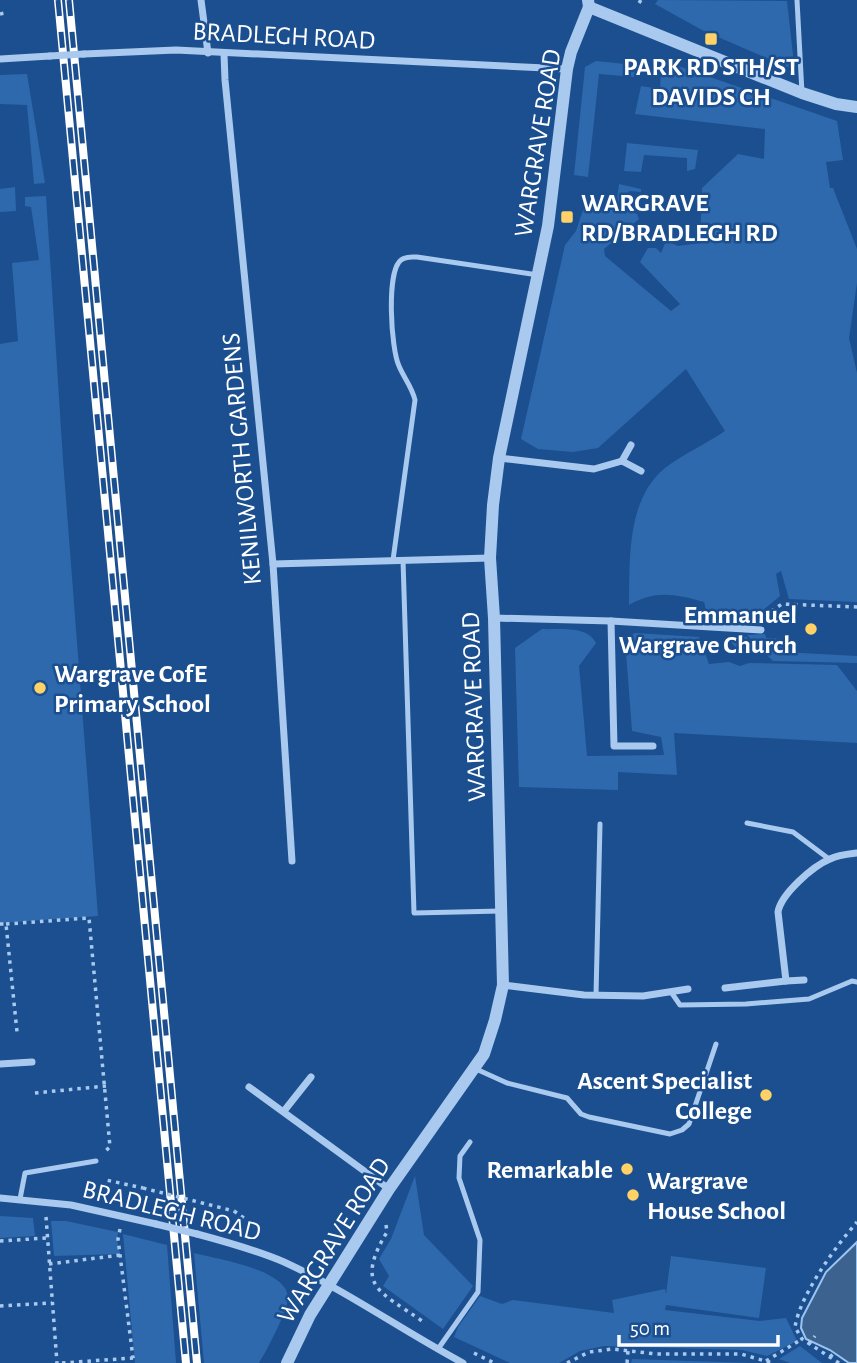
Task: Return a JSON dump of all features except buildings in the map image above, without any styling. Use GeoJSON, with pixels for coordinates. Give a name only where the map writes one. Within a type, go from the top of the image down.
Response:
{"type":"FeatureCollection","features":[{"type":"Feature","properties":{"kind":"street"},"geometry":{"type":"LineString","coordinates":[[201,0],[208,52]]}},
{"type":"Feature","properties":{"kind":"street"},"geometry":{"type":"LineString","coordinates":[[589,4],[802,93],[836,104],[857,107]]}},
{"type":"Feature","properties":{"kind":"street","name":"WARGRAVE ROAD"},"geometry":{"type":"LineString","coordinates":[[287,1363],[303,1327],[389,1189],[484,1054],[503,985],[494,618],[490,558],[493,505],[499,458],[548,226],[567,69],[589,4]]}},
{"type":"Feature","properties":{"kind":"street","name":"BRADLEGH ROAD"},"geometry":{"type":"LineString","coordinates":[[0,59],[144,50],[567,69]]}},
{"type":"Feature","properties":{"kind":"street","name":"KENILWORTH GARDENS"},"geometry":{"type":"LineString","coordinates":[[224,54],[273,564],[292,861]]}},
{"type":"Feature","properties":{"kind":"street"},"geometry":{"type":"LineString","coordinates":[[622,461],[631,445]]}},
{"type":"Feature","properties":{"kind":"street"},"geometry":{"type":"LineString","coordinates":[[499,458],[594,469],[622,461],[641,471]]}},
{"type":"Feature","properties":{"kind":"street"},"geometry":{"type":"LineString","coordinates":[[273,564],[490,558]]}},
{"type":"Feature","properties":{"kind":"street"},"geometry":{"type":"LineString","coordinates":[[494,618],[611,621],[761,630]]}},
{"type":"Feature","properties":{"kind":"street"},"geometry":{"type":"LineString","coordinates":[[611,621],[614,746],[653,746]]}},
{"type":"Feature","properties":{"kind":"street"},"geometry":{"type":"LineString","coordinates":[[786,981],[779,905],[791,888],[829,859],[857,853]]}},
{"type":"Feature","properties":{"kind":"street"},"geometry":{"type":"LineString","coordinates":[[725,989],[804,980]]}},
{"type":"Feature","properties":{"kind":"street"},"geometry":{"type":"LineString","coordinates":[[503,985],[596,995],[643,996],[688,989]]}},
{"type":"Feature","properties":{"kind":"street"},"geometry":{"type":"LineString","coordinates":[[0,1063],[32,1062]]}},
{"type":"Feature","properties":{"kind":"street"},"geometry":{"type":"LineString","coordinates":[[284,1111],[311,1077]]}},
{"type":"Feature","properties":{"kind":"street"},"geometry":{"type":"LineString","coordinates":[[249,1087],[389,1189]]}},
{"type":"Feature","properties":{"kind":"street","name":"BRADLEGH ROAD"},"geometry":{"type":"LineString","coordinates":[[0,1198],[71,1205],[197,1234],[264,1254],[328,1285],[463,1363]]}},
{"type":"Feature","properties":{"kind":"lane"},"geometry":{"type":"LineString","coordinates":[[797,0],[802,93]]}},
{"type":"Feature","properties":{"kind":"lane"},"geometry":{"type":"LineString","coordinates":[[393,561],[415,400],[398,364],[393,333],[392,294],[395,269],[399,261],[406,257],[417,257],[538,275]]}},
{"type":"Feature","properties":{"kind":"lane"},"geometry":{"type":"LineString","coordinates":[[403,560],[414,913],[501,911]]}},
{"type":"Feature","properties":{"kind":"lane"},"geometry":{"type":"LineString","coordinates":[[747,823],[793,832],[829,859]]}},
{"type":"Feature","properties":{"kind":"lane"},"geometry":{"type":"LineString","coordinates":[[596,995],[600,824]]}},
{"type":"Feature","properties":{"kind":"lane"},"geometry":{"type":"LineString","coordinates":[[671,992],[680,1005],[746,1004],[809,999],[844,984],[857,982]]}},
{"type":"Feature","properties":{"kind":"lane"},"geometry":{"type":"LineString","coordinates":[[474,1068],[507,1083],[568,1098],[581,1114],[589,1117],[670,1134],[689,1124],[716,1044]]}},
{"type":"Feature","properties":{"kind":"lane"},"geometry":{"type":"LineString","coordinates":[[438,1349],[478,1292],[480,1240],[459,1178],[460,1156],[470,1142]]}},
{"type":"Feature","properties":{"kind":"lane"},"geometry":{"type":"LineString","coordinates":[[20,1199],[25,1173],[96,1161]]}},
{"type":"Feature","properties":{"kind":"path"},"geometry":{"type":"LineString","coordinates":[[745,629],[782,604],[857,607]]}},
{"type":"Feature","properties":{"kind":"path"},"geometry":{"type":"LineString","coordinates":[[0,924],[89,918],[110,1147],[96,1161]]}},
{"type":"Feature","properties":{"kind":"path"},"geometry":{"type":"LineString","coordinates":[[6,924],[17,1032]]}},
{"type":"Feature","properties":{"kind":"path"},"geometry":{"type":"LineString","coordinates":[[35,1093],[106,1086]]}},
{"type":"Feature","properties":{"kind":"path"},"geometry":{"type":"LineString","coordinates":[[103,1195],[106,1180],[234,1211],[255,1226]]}},
{"type":"Feature","properties":{"kind":"path"},"geometry":{"type":"LineString","coordinates":[[46,1215],[57,1363]]}},
{"type":"Feature","properties":{"kind":"path"},"geometry":{"type":"LineString","coordinates":[[800,1341],[795,1326],[800,1311],[825,1263],[857,1222]]}},
{"type":"Feature","properties":{"kind":"path"},"geometry":{"type":"LineString","coordinates":[[62,1363],[134,1360],[118,1239],[120,1229]]}},
{"type":"Feature","properties":{"kind":"path"},"geometry":{"type":"LineString","coordinates":[[387,1232],[374,1256],[372,1280],[379,1290],[428,1325]]}},
{"type":"Feature","properties":{"kind":"path"},"geometry":{"type":"LineString","coordinates":[[0,1241],[47,1238]]}},
{"type":"Feature","properties":{"kind":"path"},"geometry":{"type":"LineString","coordinates":[[49,1264],[121,1255]]}},
{"type":"Feature","properties":{"kind":"path"},"geometry":{"type":"LineString","coordinates":[[0,1306],[52,1303]]}},
{"type":"Feature","properties":{"kind":"path"},"geometry":{"type":"LineString","coordinates":[[809,1344],[816,1336]]}},
{"type":"Feature","properties":{"kind":"path"},"geometry":{"type":"LineString","coordinates":[[763,1361],[800,1341],[839,1363]]}},
{"type":"Feature","properties":{"kind":"path"},"geometry":{"type":"LineString","coordinates":[[567,1363],[589,1352],[613,1349],[656,1354],[741,1354],[772,1363]]}},
{"type":"Feature","properties":{"kind":"path"},"geometry":{"type":"LineString","coordinates":[[627,1363],[628,1351]]}},
{"type":"Feature","properties":{"kind":"path"},"geometry":{"type":"LineString","coordinates":[[830,1357],[836,1351]]}},
{"type":"Feature","properties":{"kind":"shaded area"},"geometry":{"type":"Polygon","coordinates":[[[658,0],[787,1],[794,64],[787,67],[702,30],[655,4],[658,0]]]}},
{"type":"Feature","properties":{"kind":"shaded area"},"geometry":{"type":"Polygon","coordinates":[[[658,59],[837,121],[843,160],[826,162],[830,188],[833,188],[857,249],[857,283],[849,338],[857,373],[857,602],[789,599],[781,571],[776,574],[780,596],[750,621],[737,620],[735,613],[728,613],[727,619],[708,618],[704,602],[674,595],[648,597],[629,605],[633,532],[643,497],[652,481],[665,468],[725,431],[686,369],[598,448],[573,452],[538,449],[521,439],[565,245],[576,231],[585,204],[616,207],[619,184],[641,189],[641,192],[629,191],[624,210],[637,214],[639,219],[604,249],[605,256],[671,311],[680,304],[640,262],[648,248],[656,248],[661,253],[666,241],[678,246],[700,243],[702,188],[738,154],[764,159],[765,129],[635,114],[641,86],[660,89],[661,71],[665,71],[658,59]]]}},
{"type":"Feature","properties":{"kind":"shaded area"},"geometry":{"type":"Polygon","coordinates":[[[596,61],[645,66],[644,69],[639,69],[635,77],[599,74],[588,177],[574,175],[585,67],[596,61]]]}},
{"type":"Feature","properties":{"kind":"shaded area"},"geometry":{"type":"Polygon","coordinates":[[[27,74],[45,183],[34,184],[27,105],[0,104],[0,75],[27,74]]]}},
{"type":"Feature","properties":{"kind":"shaded area"},"geometry":{"type":"Polygon","coordinates":[[[627,143],[698,150],[695,169],[687,171],[687,158],[644,155],[641,172],[624,171],[627,143]]]}},
{"type":"Feature","properties":{"kind":"shaded area"},"geometry":{"type":"Polygon","coordinates":[[[15,187],[16,211],[0,212],[0,189],[15,187]]]}},
{"type":"Feature","properties":{"kind":"shaded area","name":"Wargrave CofE Primary School"},"geometry":{"type":"Polygon","coordinates":[[[46,196],[98,916],[0,923],[0,344],[18,341],[12,263],[39,260],[31,207],[25,206],[25,197],[46,196]]]}},
{"type":"Feature","properties":{"kind":"shaded area"},"geometry":{"type":"Polygon","coordinates":[[[542,629],[579,631],[592,637],[596,643],[579,666],[587,756],[664,755],[661,737],[632,731],[625,639],[635,633],[699,637],[709,664],[729,662],[740,666],[749,663],[837,665],[857,691],[857,743],[674,733],[677,775],[618,772],[618,790],[519,787],[515,648],[542,629]]]}},
{"type":"Feature","properties":{"kind":"shaded area"},"geometry":{"type":"Polygon","coordinates":[[[765,634],[766,638],[783,639],[783,652],[857,656],[857,663],[773,661],[747,635],[765,634]]]}},
{"type":"Feature","properties":{"kind":"shaded area"},"geometry":{"type":"Polygon","coordinates":[[[734,635],[747,637],[745,648],[738,650],[731,642],[734,635]]]}},
{"type":"Feature","properties":{"kind":"shaded area"},"geometry":{"type":"Polygon","coordinates":[[[415,1176],[424,1235],[473,1286],[443,1329],[383,1286],[389,1276],[379,1259],[391,1239],[415,1176]]]}},
{"type":"Feature","properties":{"kind":"shaded area"},"geometry":{"type":"Polygon","coordinates":[[[0,1216],[33,1218],[35,1236],[0,1238],[0,1216]]]}},
{"type":"Feature","properties":{"kind":"shaded area"},"geometry":{"type":"Polygon","coordinates":[[[51,1221],[66,1221],[118,1232],[120,1254],[54,1256],[51,1221]]]}},
{"type":"Feature","properties":{"kind":"shaded area"},"geometry":{"type":"Polygon","coordinates":[[[123,1234],[167,1245],[176,1363],[135,1363],[123,1234]]]}},
{"type":"Feature","properties":{"kind":"shaded area"},"geometry":{"type":"Polygon","coordinates":[[[857,1242],[857,1363],[849,1363],[806,1339],[801,1328],[802,1318],[826,1272],[857,1242]]]}},
{"type":"Feature","properties":{"kind":"shaded area"},"geometry":{"type":"Polygon","coordinates":[[[194,1253],[249,1267],[276,1280],[285,1288],[288,1298],[284,1312],[259,1363],[204,1363],[194,1253]]]}},
{"type":"Feature","properties":{"kind":"shaded area"},"geometry":{"type":"Polygon","coordinates":[[[671,1256],[766,1268],[759,1318],[666,1305],[665,1310],[760,1321],[786,1318],[797,1341],[767,1356],[742,1350],[604,1346],[580,1351],[559,1363],[510,1363],[454,1337],[480,1296],[502,1304],[513,1300],[614,1313],[612,1300],[665,1289],[666,1294],[671,1256]]]}},
{"type":"Feature","properties":{"kind":"shaded area"},"geometry":{"type":"Polygon","coordinates":[[[800,1346],[822,1363],[790,1363],[779,1359],[800,1346]]]}},
{"type":"Feature","properties":{"kind":"shaded area"},"geometry":{"type":"Polygon","coordinates":[[[632,1359],[751,1363],[631,1363],[632,1359]]]}},
{"type":"Feature","properties":{"kind":"railway"},"geometry":{"type":"LineString","coordinates":[[58,0],[186,1363]]}},
{"type":"Feature","properties":{"kind":"railway"},"geometry":{"type":"LineString","coordinates":[[69,0],[197,1363]]}},
{"type":"Feature","properties":{"kind":"place","name":"PARK RD STH/ST DAVIDS CH"},"geometry":{"type":"Point","coordinates":[711,39]}},
{"type":"Feature","properties":{"kind":"place","name":"WARGRAVE RD/BRADLEGH RD"},"geometry":{"type":"Point","coordinates":[567,217]}},
{"type":"Feature","properties":{"kind":"place","name":"Emmanuel Wargrave Church"},"geometry":{"type":"Point","coordinates":[811,629]}},
{"type":"Feature","properties":{"kind":"place","name":"Wargrave CofE Primary School"},"geometry":{"type":"Point","coordinates":[40,688]}},
{"type":"Feature","properties":{"kind":"place","name":"Ascent Specialist College"},"geometry":{"type":"Point","coordinates":[766,1095]}},
{"type":"Feature","properties":{"kind":"place","name":"Remarkable"},"geometry":{"type":"Point","coordinates":[627,1169]}},
{"type":"Feature","properties":{"kind":"place","name":"Wargrave House School"},"geometry":{"type":"Point","coordinates":[633,1195]}}]}
